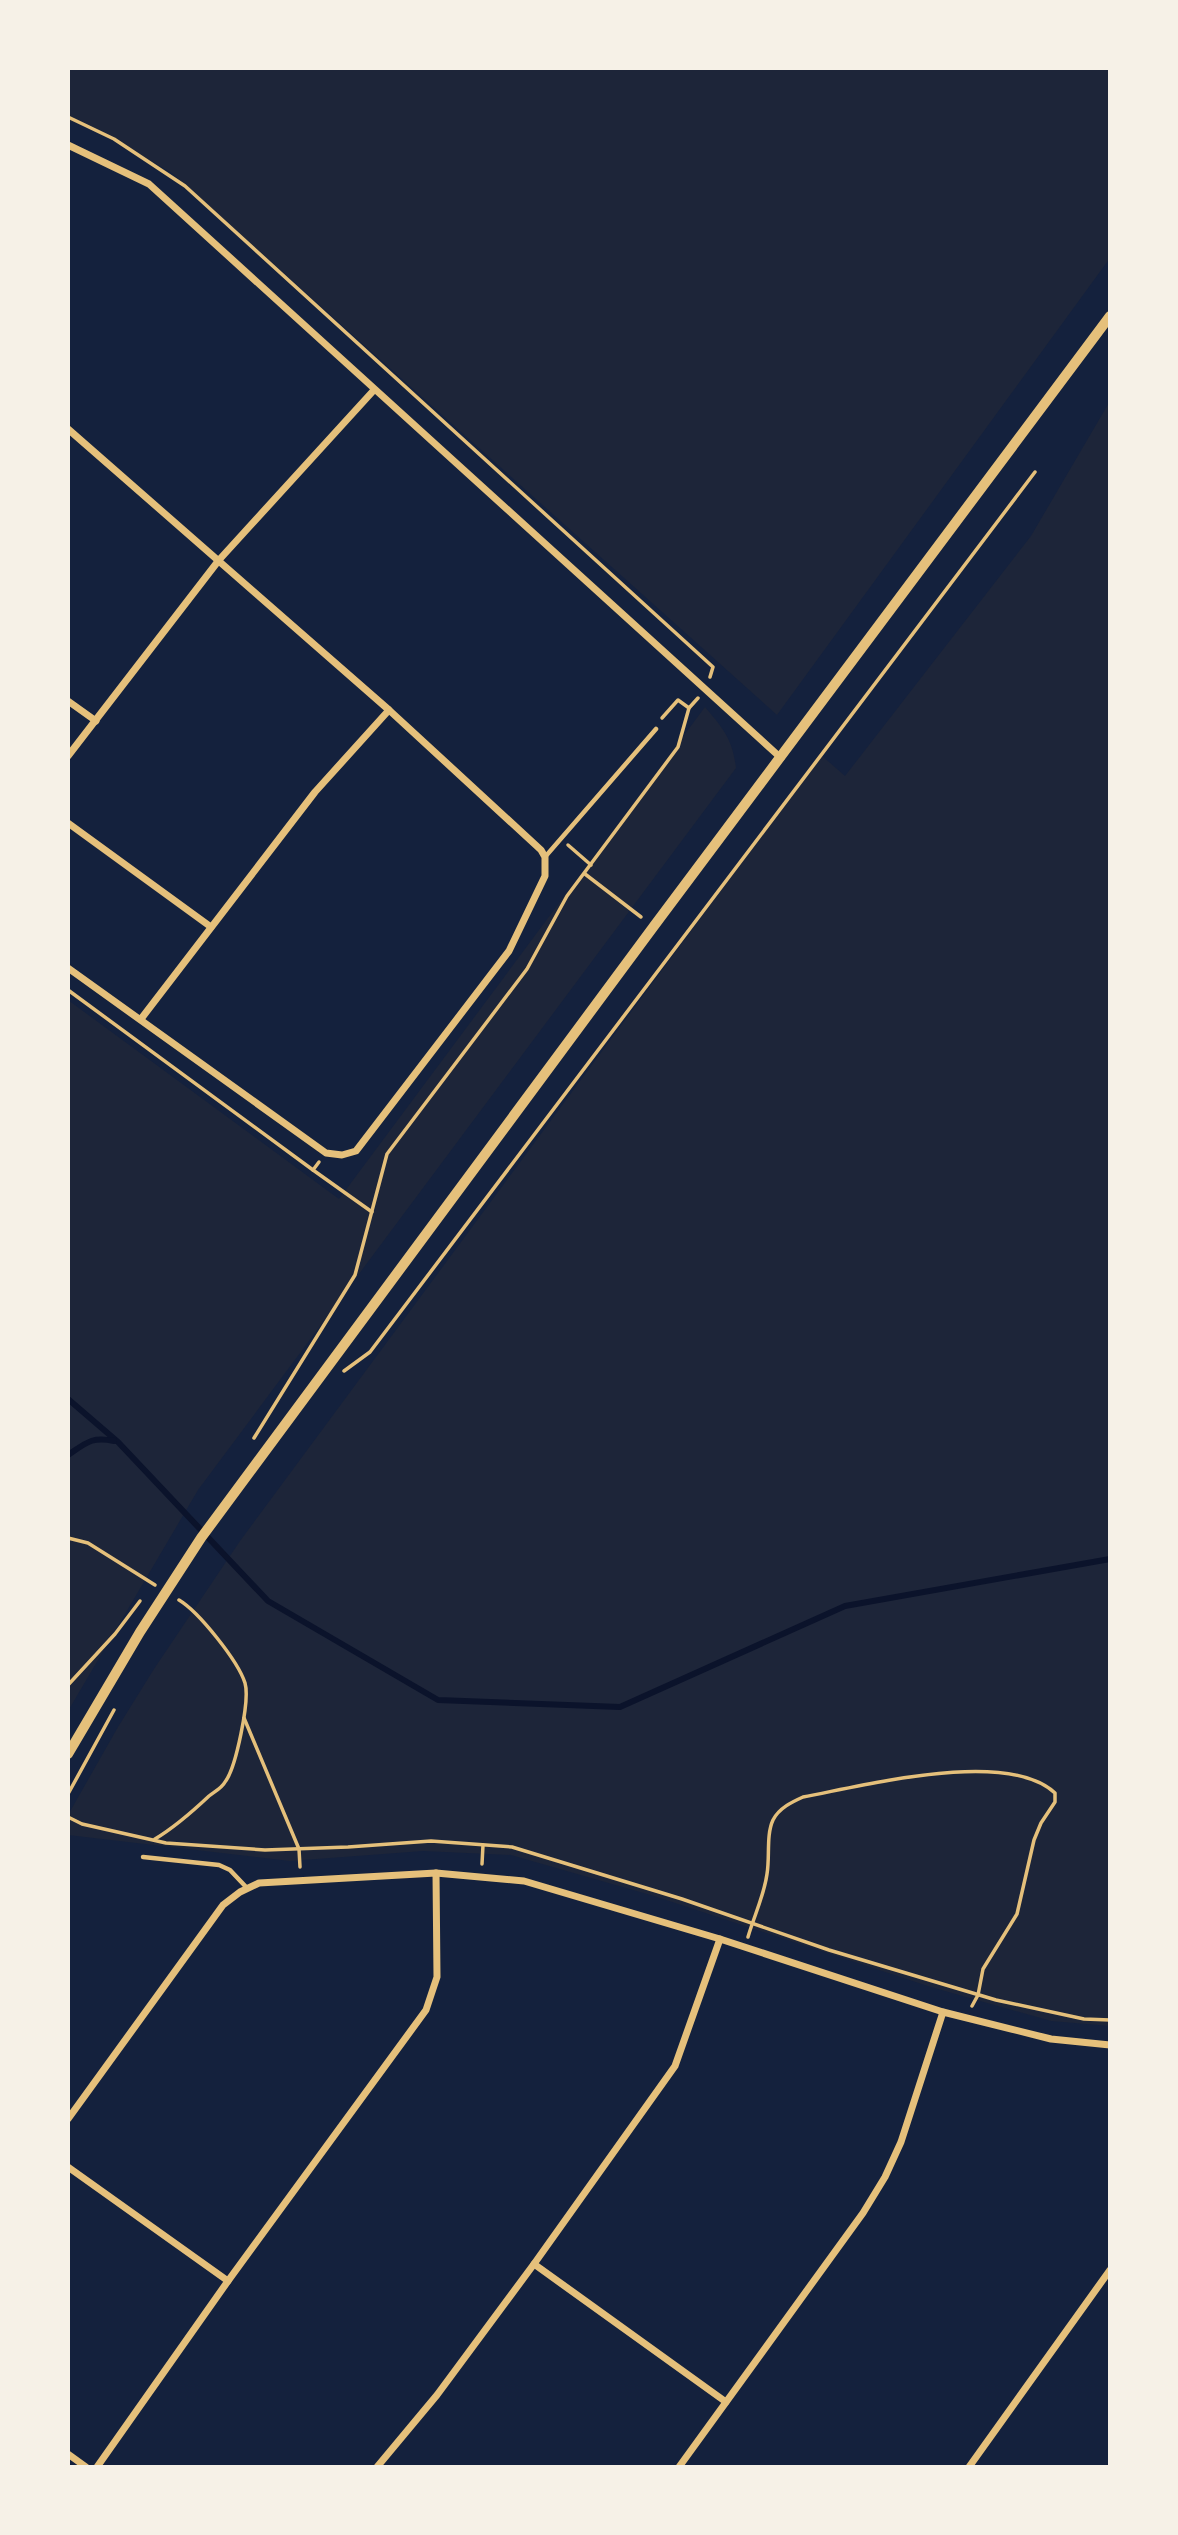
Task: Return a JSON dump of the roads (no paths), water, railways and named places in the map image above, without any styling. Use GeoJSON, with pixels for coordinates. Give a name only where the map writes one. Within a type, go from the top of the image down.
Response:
{"type":"FeatureCollection","features":[{"type":"Feature","properties":{"kind":"street"},"geometry":{"type":"LineString","coordinates":[[68,145],[149,184],[781,758]]}},
{"type":"Feature","properties":{"kind":"street"},"geometry":{"type":"LineString","coordinates":[[68,1754],[140,1632],[201,1538],[1110,316]]}},
{"type":"Feature","properties":{"kind":"street"},"geometry":{"type":"LineString","coordinates":[[68,756],[219,561],[374,390]]}},
{"type":"Feature","properties":{"kind":"street"},"geometry":{"type":"LineString","coordinates":[[68,429],[389,710],[541,850],[545,857],[545,876],[509,951],[356,1151],[342,1155],[326,1153],[68,968]]}},
{"type":"Feature","properties":{"kind":"street"},"geometry":{"type":"LineString","coordinates":[[68,701],[96,720]]}},
{"type":"Feature","properties":{"kind":"street"},"geometry":{"type":"LineString","coordinates":[[141,1019],[315,792],[389,710]]}},
{"type":"Feature","properties":{"kind":"street"},"geometry":{"type":"LineString","coordinates":[[68,823],[211,927]]}},
{"type":"Feature","properties":{"kind":"street"},"geometry":{"type":"LineString","coordinates":[[97,2467],[228,2281],[426,2010],[437,1977],[436,1873]]}},
{"type":"Feature","properties":{"kind":"street"},"geometry":{"type":"LineString","coordinates":[[68,2119],[223,1905],[259,1882],[436,1873],[524,1881],[720,1939],[943,2012],[1051,2039],[1110,2045]]}},
{"type":"Feature","properties":{"kind":"street"},"geometry":{"type":"LineString","coordinates":[[377,2467],[437,2395],[675,2066],[720,1939]]}},
{"type":"Feature","properties":{"kind":"street"},"geometry":{"type":"LineString","coordinates":[[679,2467],[863,2214],[885,2178],[901,2142],[943,2012]]}},
{"type":"Feature","properties":{"kind":"street"},"geometry":{"type":"LineString","coordinates":[[68,2167],[228,2281]]}},
{"type":"Feature","properties":{"kind":"street"},"geometry":{"type":"LineString","coordinates":[[534,2264],[726,2402]]}},
{"type":"Feature","properties":{"kind":"street"},"geometry":{"type":"LineString","coordinates":[[969,2467],[1110,2270]]}},
{"type":"Feature","properties":{"kind":"street"},"geometry":{"type":"LineString","coordinates":[[68,2455],[86,2467]]}},
{"type":"Feature","properties":{"kind":"lane"},"geometry":{"type":"LineString","coordinates":[[545,857],[656,729]]}},
{"type":"Feature","properties":{"kind":"lane"},"geometry":{"type":"LineString","coordinates":[[143,1857],[219,1865],[230,1870],[247,1888]]}},
{"type":"Feature","properties":{"kind":"waterway"},"geometry":{"type":"LineString","coordinates":[[68,1399],[118,1442],[268,1601],[438,1700],[620,1707],[845,1606],[1110,1559]]}},
{"type":"Feature","properties":{"kind":"waterway"},"geometry":{"type":"LineString","coordinates":[[68,1455],[95,1440],[114,1441]]}}]}
